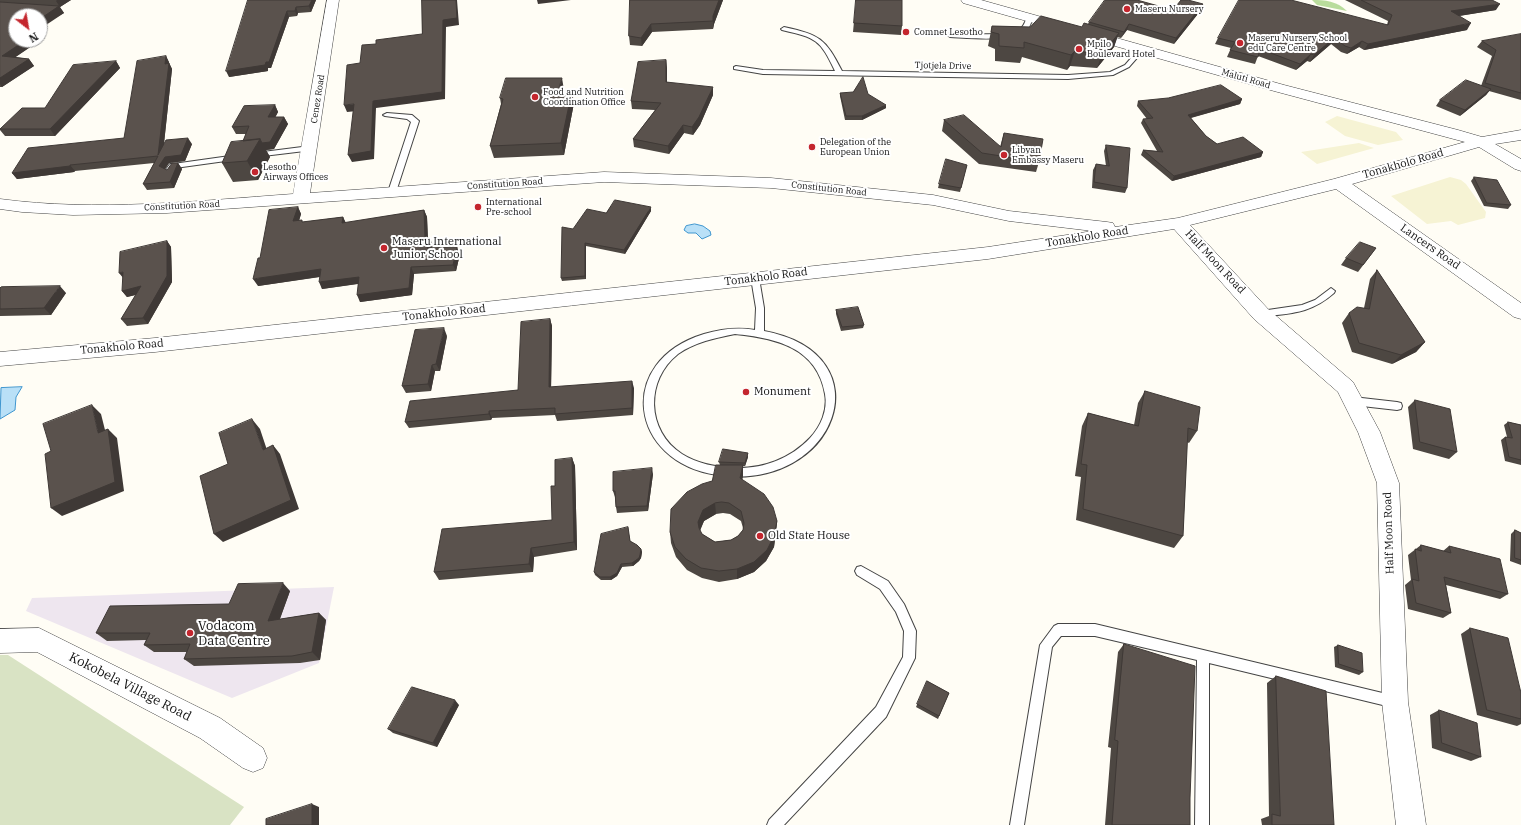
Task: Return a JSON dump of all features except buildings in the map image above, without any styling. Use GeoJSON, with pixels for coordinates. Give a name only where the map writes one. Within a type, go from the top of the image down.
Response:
{"type":"FeatureCollection","features":[{"type":"Feature","properties":{"kind":"street","name":"Cenez Road"},"geometry":{"type":"LineString","coordinates":[[301,198],[333,0]]}},
{"type":"Feature","properties":{"kind":"street","name":"Maluti Road"},"geometry":{"type":"LineString","coordinates":[[967,0],[1279,88],[1453,133],[1481,142],[1521,166]]}},
{"type":"Feature","properties":{"kind":"street"},"geometry":{"type":"LineString","coordinates":[[1004,0],[1010,13]]}},
{"type":"Feature","properties":{"kind":"street","name":"Tonakholo Road"},"geometry":{"type":"LineString","coordinates":[[0,359],[162,344],[988,253],[1037,246],[1178,223],[1339,183],[1481,142],[1521,135]]}},
{"type":"Feature","properties":{"kind":"street","name":"Constitution Road"},"geometry":{"type":"LineString","coordinates":[[0,204],[73,210],[167,208],[604,177],[771,183],[933,200],[1009,216],[1133,230]]}},
{"type":"Feature","properties":{"kind":"street","name":"Lancers Road"},"geometry":{"type":"LineString","coordinates":[[1339,183],[1521,312]]}},
{"type":"Feature","properties":{"kind":"street","name":"Constitution Road"},"geometry":{"type":"LineString","coordinates":[[1009,216],[1027,231],[1037,246]]}},
{"type":"Feature","properties":{"kind":"street","name":"Half Moon Road"},"geometry":{"type":"LineString","coordinates":[[1178,223],[1261,314],[1346,387],[1369,432],[1388,483],[1395,702],[1411,825]]}},
{"type":"Feature","properties":{"kind":"street","name":"Kokobela Village Road"},"geometry":{"type":"LineString","coordinates":[[0,641],[39,640],[210,728],[253,758]]}},
{"type":"Feature","properties":{"kind":"lane"},"geometry":{"type":"LineString","coordinates":[[950,35],[967,36],[1022,31],[1030,19]]}},
{"type":"Feature","properties":{"kind":"lane"},"geometry":{"type":"LineString","coordinates":[[784,29],[812,35],[826,45],[839,72]]}},
{"type":"Feature","properties":{"kind":"lane","name":"Tjotjela Drive"},"geometry":{"type":"LineString","coordinates":[[736,68],[763,72],[839,72],[1068,77],[1111,74],[1127,66],[1141,50]]}},
{"type":"Feature","properties":{"kind":"lane"},"geometry":{"type":"LineString","coordinates":[[386,115],[409,117],[415,121],[392,192]]}},
{"type":"Feature","properties":{"kind":"lane"},"geometry":{"type":"LineString","coordinates":[[168,172],[173,166],[310,148]]}},
{"type":"Feature","properties":{"kind":"lane"},"geometry":{"type":"LineString","coordinates":[[755,278],[760,308],[759,333]]}},
{"type":"Feature","properties":{"kind":"lane"},"geometry":{"type":"LineString","coordinates":[[1261,314],[1303,308],[1318,302],[1331,291]]}},
{"type":"Feature","properties":{"kind":"lane"},"geometry":{"type":"LineString","coordinates":[[735,331],[759,333],[780,338],[799,347],[815,360],[826,375],[831,393],[831,411],[824,429],[811,446],[793,459],[771,469],[745,473],[720,472],[693,465],[671,451],[656,434],[648,414],[648,394],[655,374],[669,357],[688,344],[710,335],[735,331]]}},
{"type":"Feature","properties":{"kind":"lane"},"geometry":{"type":"LineString","coordinates":[[1354,401],[1397,406]]}},
{"type":"Feature","properties":{"kind":"lane"},"geometry":{"type":"LineString","coordinates":[[774,825],[881,712],[909,658],[910,631],[900,608],[884,585],[861,571]]}},
{"type":"Feature","properties":{"kind":"lane"},"geometry":{"type":"LineString","coordinates":[[1017,825],[1046,645],[1058,630],[1095,630],[1395,702]]}},
{"type":"Feature","properties":{"kind":"lane"},"geometry":{"type":"LineString","coordinates":[[1202,825],[1203,656]]}},
{"type":"Feature","properties":{"kind":"shaded area"},"geometry":{"type":"Polygon","coordinates":[[[1337,116],[1396,132],[1403,140],[1378,145],[1345,136],[1325,122],[1337,116]]]}},
{"type":"Feature","properties":{"kind":"shaded area"},"geometry":{"type":"Polygon","coordinates":[[[1359,143],[1374,148],[1317,164],[1301,152],[1359,143]]]}},
{"type":"Feature","properties":{"kind":"shaded area"},"geometry":{"type":"Polygon","coordinates":[[[1450,177],[1461,180],[1466,184],[1486,212],[1485,218],[1458,225],[1451,221],[1427,224],[1391,196],[1450,177]]]}},
{"type":"Feature","properties":{"kind":"shaded area"},"geometry":{"type":"Polygon","coordinates":[[[334,587],[319,663],[232,698],[26,611],[32,598],[334,587]]]}},
{"type":"Feature","properties":{"kind":"green space"},"geometry":{"type":"Polygon","coordinates":[[[1312,0],[1331,2],[1339,5],[1347,11],[1317,5],[1312,0]]]}},
{"type":"Feature","properties":{"kind":"green space"},"geometry":{"type":"Polygon","coordinates":[[[0,655],[8,655],[244,807],[230,825],[0,825],[0,655]]]}},
{"type":"Feature","properties":{"kind":"water"},"geometry":{"type":"Polygon","coordinates":[[[695,224],[703,226],[710,231],[711,235],[702,239],[696,233],[688,233],[684,230],[686,226],[695,224]]]}},
{"type":"Feature","properties":{"kind":"water"},"geometry":{"type":"Polygon","coordinates":[[[22,387],[16,397],[15,410],[0,419],[1,388],[22,387]]]}},
{"type":"Feature","properties":{"kind":"place","name":"Maseru Nursery"},"geometry":{"type":"Point","coordinates":[1127,9]}},
{"type":"Feature","properties":{"kind":"place","name":"Comnet Lesotho"},"geometry":{"type":"Point","coordinates":[906,32]}},
{"type":"Feature","properties":{"kind":"place","name":"Maseru Nursery School edu Care Centre"},"geometry":{"type":"Point","coordinates":[1240,43]}},
{"type":"Feature","properties":{"kind":"place","name":"Mpilo Boulevard Hotel"},"geometry":{"type":"Point","coordinates":[1079,49]}},
{"type":"Feature","properties":{"kind":"place","name":"Food and Nutrition Coordination Office"},"geometry":{"type":"Point","coordinates":[535,97]}},
{"type":"Feature","properties":{"kind":"place","name":"Delegation of the European Union"},"geometry":{"type":"Point","coordinates":[812,147]}},
{"type":"Feature","properties":{"kind":"place","name":"Libyan Embassy Maseru"},"geometry":{"type":"Point","coordinates":[1004,155]}},
{"type":"Feature","properties":{"kind":"place","name":"Lesotho Airways Offices"},"geometry":{"type":"Point","coordinates":[255,172]}},
{"type":"Feature","properties":{"kind":"place","name":"International Pre-school"},"geometry":{"type":"Point","coordinates":[478,207]}},
{"type":"Feature","properties":{"kind":"place","name":"Maseru International Junior School"},"geometry":{"type":"Point","coordinates":[384,248]}},
{"type":"Feature","properties":{"kind":"place","name":"Monument"},"geometry":{"type":"Point","coordinates":[746,392]}},
{"type":"Feature","properties":{"kind":"place","name":"Old State House"},"geometry":{"type":"Point","coordinates":[760,536]}},
{"type":"Feature","properties":{"kind":"place","name":"Vodacom Data Centre"},"geometry":{"type":"Point","coordinates":[190,633]}}]}
